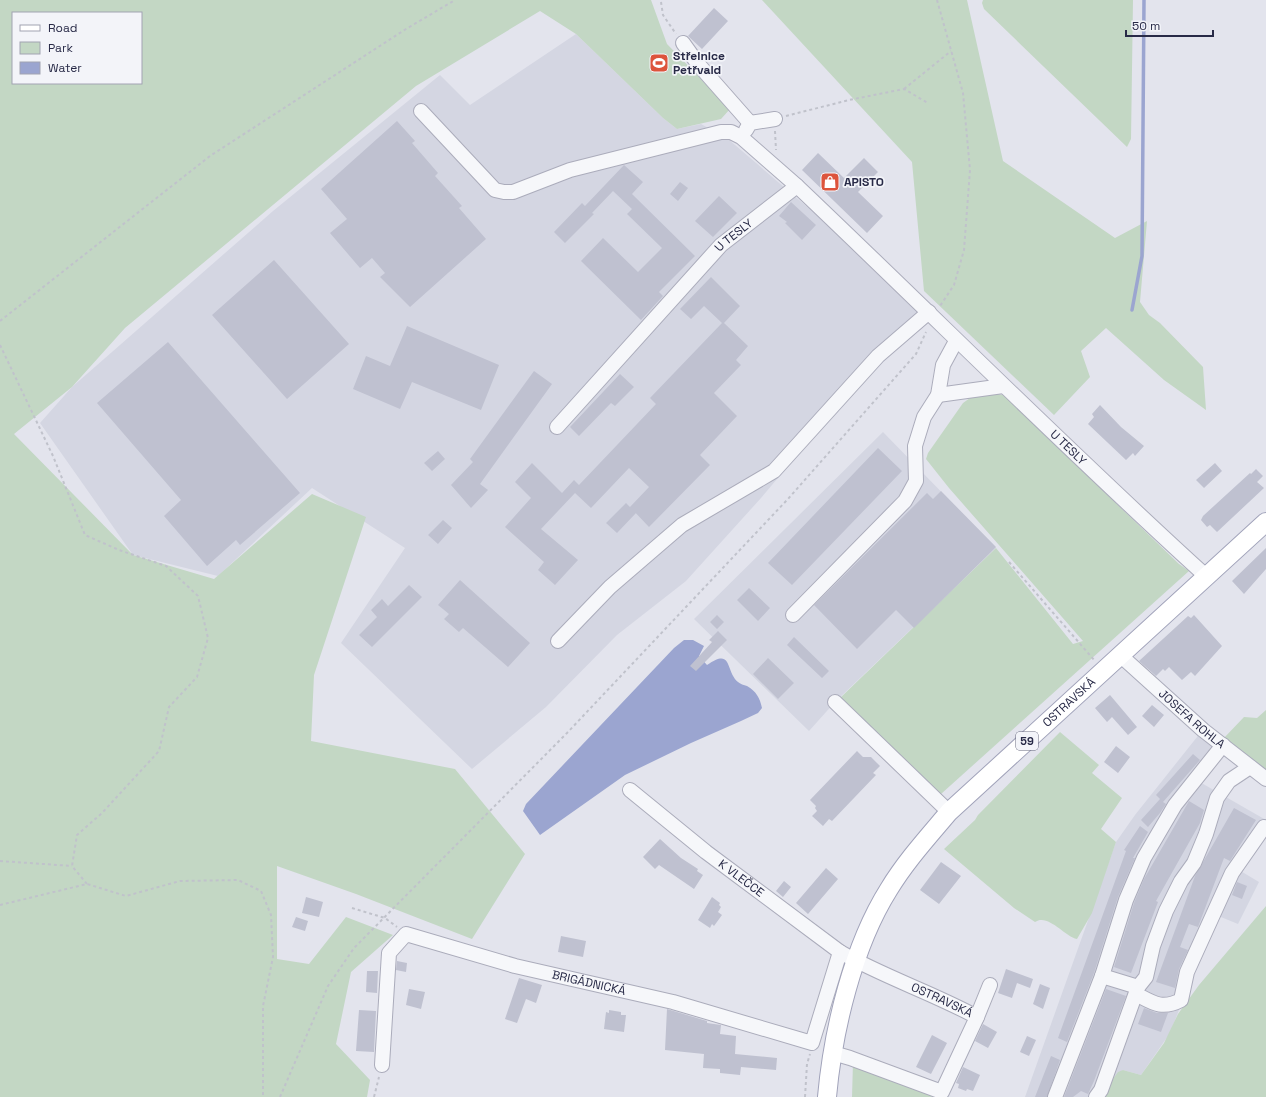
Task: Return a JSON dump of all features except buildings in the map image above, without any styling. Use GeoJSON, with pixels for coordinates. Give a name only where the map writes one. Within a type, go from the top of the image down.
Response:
{"type":"FeatureCollection","features":[{"type":"Feature","properties":{"kind":"main road","name":"OSTRAVSKÁ"},"geometry":{"type":"LineString","coordinates":[[827,1097],[833,1054],[844,1002],[863,937],[888,889],[917,851],[949,812],[1266,522]]}},
{"type":"Feature","properties":{"kind":"street"},"geometry":{"type":"LineString","coordinates":[[683,43],[698,64],[750,123]]}},
{"type":"Feature","properties":{"kind":"street"},"geometry":{"type":"LineString","coordinates":[[421,111],[495,190],[504,192],[513,192],[527,188],[570,170],[721,132],[731,132],[741,137],[797,186]]}},
{"type":"Feature","properties":{"kind":"street"},"geometry":{"type":"LineString","coordinates":[[741,137],[750,123],[775,119]]}},
{"type":"Feature","properties":{"kind":"street","name":"U TESLY"},"geometry":{"type":"LineString","coordinates":[[557,427],[721,245],[797,186],[931,314],[956,341],[1003,386],[1207,577]]}},
{"type":"Feature","properties":{"kind":"street"},"geometry":{"type":"LineString","coordinates":[[558,641],[610,587],[682,525],[774,471],[878,356],[931,314]]}},
{"type":"Feature","properties":{"kind":"street"},"geometry":{"type":"LineString","coordinates":[[793,615],[905,501],[916,481],[915,446],[924,417],[938,395],[943,365],[956,341]]}},
{"type":"Feature","properties":{"kind":"street"},"geometry":{"type":"LineString","coordinates":[[938,395],[1003,386]]}},
{"type":"Feature","properties":{"kind":"street","name":"JOSEFA ROHLA"},"geometry":{"type":"LineString","coordinates":[[1120,655],[1204,730],[1266,779]]}},
{"type":"Feature","properties":{"kind":"street"},"geometry":{"type":"LineString","coordinates":[[835,702],[949,812]]}},
{"type":"Feature","properties":{"kind":"street"},"geometry":{"type":"LineString","coordinates":[[1055,1097],[1102,976],[1126,900],[1144,858],[1175,805],[1223,745]]}},
{"type":"Feature","properties":{"kind":"street"},"geometry":{"type":"LineString","coordinates":[[1096,1097],[1101,1090],[1137,991],[1146,977],[1154,946],[1166,911],[1181,881],[1194,863],[1206,834],[1217,798],[1229,781],[1250,767]]}},
{"type":"Feature","properties":{"kind":"street","name":"K VLEČCE"},"geometry":{"type":"LineString","coordinates":[[630,790],[706,852],[840,952],[856,961]]}},
{"type":"Feature","properties":{"kind":"street"},"geometry":{"type":"LineString","coordinates":[[1102,976],[1137,991],[1157,1005],[1171,1006],[1181,1000],[1187,972],[1232,873],[1264,828]]}},
{"type":"Feature","properties":{"kind":"street","name":"BRIGÁDNICKÁ"},"geometry":{"type":"LineString","coordinates":[[382,1065],[389,953],[406,934],[515,966],[673,1002],[812,1043],[840,952]]}},
{"type":"Feature","properties":{"kind":"street","name":"OSTRAVSKÁ"},"geometry":{"type":"LineString","coordinates":[[833,1054],[850,1058],[941,1095],[977,1017],[954,1005],[856,961]]}},
{"type":"Feature","properties":{"kind":"street"},"geometry":{"type":"LineString","coordinates":[[977,1017],[990,985]]}},
{"type":"Feature","properties":{"kind":"path"},"geometry":{"type":"LineString","coordinates":[[0,321],[210,156],[406,29],[455,0]]}},
{"type":"Feature","properties":{"kind":"path"},"geometry":{"type":"LineString","coordinates":[[280,1097],[328,986],[354,948],[567,732],[787,500],[916,354],[931,314],[954,285],[964,250],[967,230],[970,170],[963,93],[937,0]]}},
{"type":"Feature","properties":{"kind":"path"},"geometry":{"type":"LineString","coordinates":[[661,2],[663,15],[683,43]]}},
{"type":"Feature","properties":{"kind":"path"},"geometry":{"type":"LineString","coordinates":[[776,168],[775,119],[848,100],[904,89],[951,50]]}},
{"type":"Feature","properties":{"kind":"path"},"geometry":{"type":"LineString","coordinates":[[904,89],[928,103]]}},
{"type":"Feature","properties":{"kind":"path"},"geometry":{"type":"LineString","coordinates":[[0,345],[53,456],[85,535],[119,550],[166,566],[198,596],[208,638],[197,677],[169,707],[159,751],[102,813],[77,835],[72,866]]}},
{"type":"Feature","properties":{"kind":"path"},"geometry":{"type":"LineString","coordinates":[[1009,562],[1103,670]]}},
{"type":"Feature","properties":{"kind":"path"},"geometry":{"type":"LineString","coordinates":[[0,861],[72,866],[87,884]]}},
{"type":"Feature","properties":{"kind":"path"},"geometry":{"type":"LineString","coordinates":[[0,905],[87,884],[126,896],[180,881],[238,880],[262,891],[271,916],[273,957],[263,1006],[263,1097]]}},
{"type":"Feature","properties":{"kind":"path"},"geometry":{"type":"LineString","coordinates":[[352,908],[385,918]]}},
{"type":"Feature","properties":{"kind":"path"},"geometry":{"type":"LineString","coordinates":[[805,1097],[807,1064],[812,1051]]}},
{"type":"Feature","properties":{"kind":"path"},"geometry":{"type":"LineString","coordinates":[[374,1097],[382,1065]]}},
{"type":"Feature","properties":{"kind":"shaded area"},"geometry":{"type":"Polygon","coordinates":[[[576,34],[663,118],[677,129],[701,124],[728,139],[896,283],[918,313],[761,498],[686,581],[617,635],[546,707],[472,769],[341,643],[405,548],[312,488],[218,576],[133,555],[40,423],[72,387],[273,211],[440,75],[470,105],[576,34]]]}},
{"type":"Feature","properties":{"kind":"shaded area"},"geometry":{"type":"Polygon","coordinates":[[[883,432],[996,548],[835,702],[809,731],[694,619],[883,432]]]}},
{"type":"Feature","properties":{"kind":"shaded area"},"geometry":{"type":"Polygon","coordinates":[[[1201,732],[1217,745],[1138,857],[1049,1097],[1025,1097],[1116,842],[1135,815],[1201,732]]]}},
{"type":"Feature","properties":{"kind":"shaded area"},"geometry":{"type":"Polygon","coordinates":[[[1198,781],[1266,820],[1266,834],[1239,870],[1259,882],[1238,924],[1216,915],[1170,1033],[1141,1075],[1123,1070],[1100,1097],[1059,1097],[1150,853],[1198,781]]]}},
{"type":"Feature","properties":{"kind":"green space"},"geometry":{"type":"Polygon","coordinates":[[[0,0],[651,0],[667,44],[730,109],[721,119],[677,129],[663,118],[576,34],[540,11],[416,86],[125,328],[72,387],[14,434],[133,555],[214,579],[312,494],[366,517],[314,675],[311,741],[455,769],[525,854],[472,939],[356,894],[277,866],[277,959],[309,964],[346,917],[393,935],[351,972],[336,1044],[370,1080],[367,1097],[0,1097],[0,0]]]}},
{"type":"Feature","properties":{"kind":"green space"},"geometry":{"type":"Polygon","coordinates":[[[762,0],[967,0],[1003,161],[1115,238],[1147,221],[1140,302],[1149,315],[1160,323],[1203,367],[1206,410],[1164,380],[1106,328],[1081,351],[1090,377],[1054,415],[924,291],[912,162],[762,0]]]}},
{"type":"Feature","properties":{"kind":"green space"},"geometry":{"type":"Polygon","coordinates":[[[983,0],[1133,0],[1131,139],[1127,147],[984,9],[982,3],[983,0]]]}},
{"type":"Feature","properties":{"kind":"green space"},"geometry":{"type":"Polygon","coordinates":[[[990,393],[1004,395],[1179,564],[1189,571],[941,794],[840,698],[996,548],[1073,644],[1083,641],[949,488],[926,459],[928,453],[963,403],[970,398],[990,393]]]}},
{"type":"Feature","properties":{"kind":"green space"},"geometry":{"type":"Polygon","coordinates":[[[1266,710],[1266,774],[1224,738],[1244,717],[1257,718],[1266,710]]]}},
{"type":"Feature","properties":{"kind":"green space"},"geometry":{"type":"Polygon","coordinates":[[[1060,732],[1099,765],[1092,773],[1122,798],[1101,829],[1116,842],[1092,913],[1077,939],[1045,920],[1035,922],[1014,908],[944,849],[975,820],[978,815],[1060,732]]]}},
{"type":"Feature","properties":{"kind":"green space"},"geometry":{"type":"Polygon","coordinates":[[[1266,906],[1266,1097],[1100,1097],[1118,1072],[1123,1070],[1141,1075],[1164,1043],[1178,1014],[1199,985],[1266,906]]]}},
{"type":"Feature","properties":{"kind":"green space"},"geometry":{"type":"Polygon","coordinates":[[[853,1062],[931,1092],[932,1097],[852,1097],[853,1062]]]}},
{"type":"Feature","properties":{"kind":"water"},"geometry":{"type":"Polygon","coordinates":[[[684,640],[693,640],[704,646],[699,656],[707,665],[715,660],[725,660],[738,682],[750,688],[759,698],[762,708],[758,713],[625,775],[540,835],[523,811],[526,804],[674,648],[684,640]]]}},
{"type":"Feature","properties":{"kind":"waterway"},"geometry":{"type":"LineString","coordinates":[[1132,310],[1142,256],[1144,0]]}},
{"type":"Feature","properties":{"kind":"place","name":"Střelnice Petřvald"},"geometry":{"type":"Point","coordinates":[659,63]}},
{"type":"Feature","properties":{"kind":"place","name":"APISTO"},"geometry":{"type":"Point","coordinates":[830,182]}}]}
